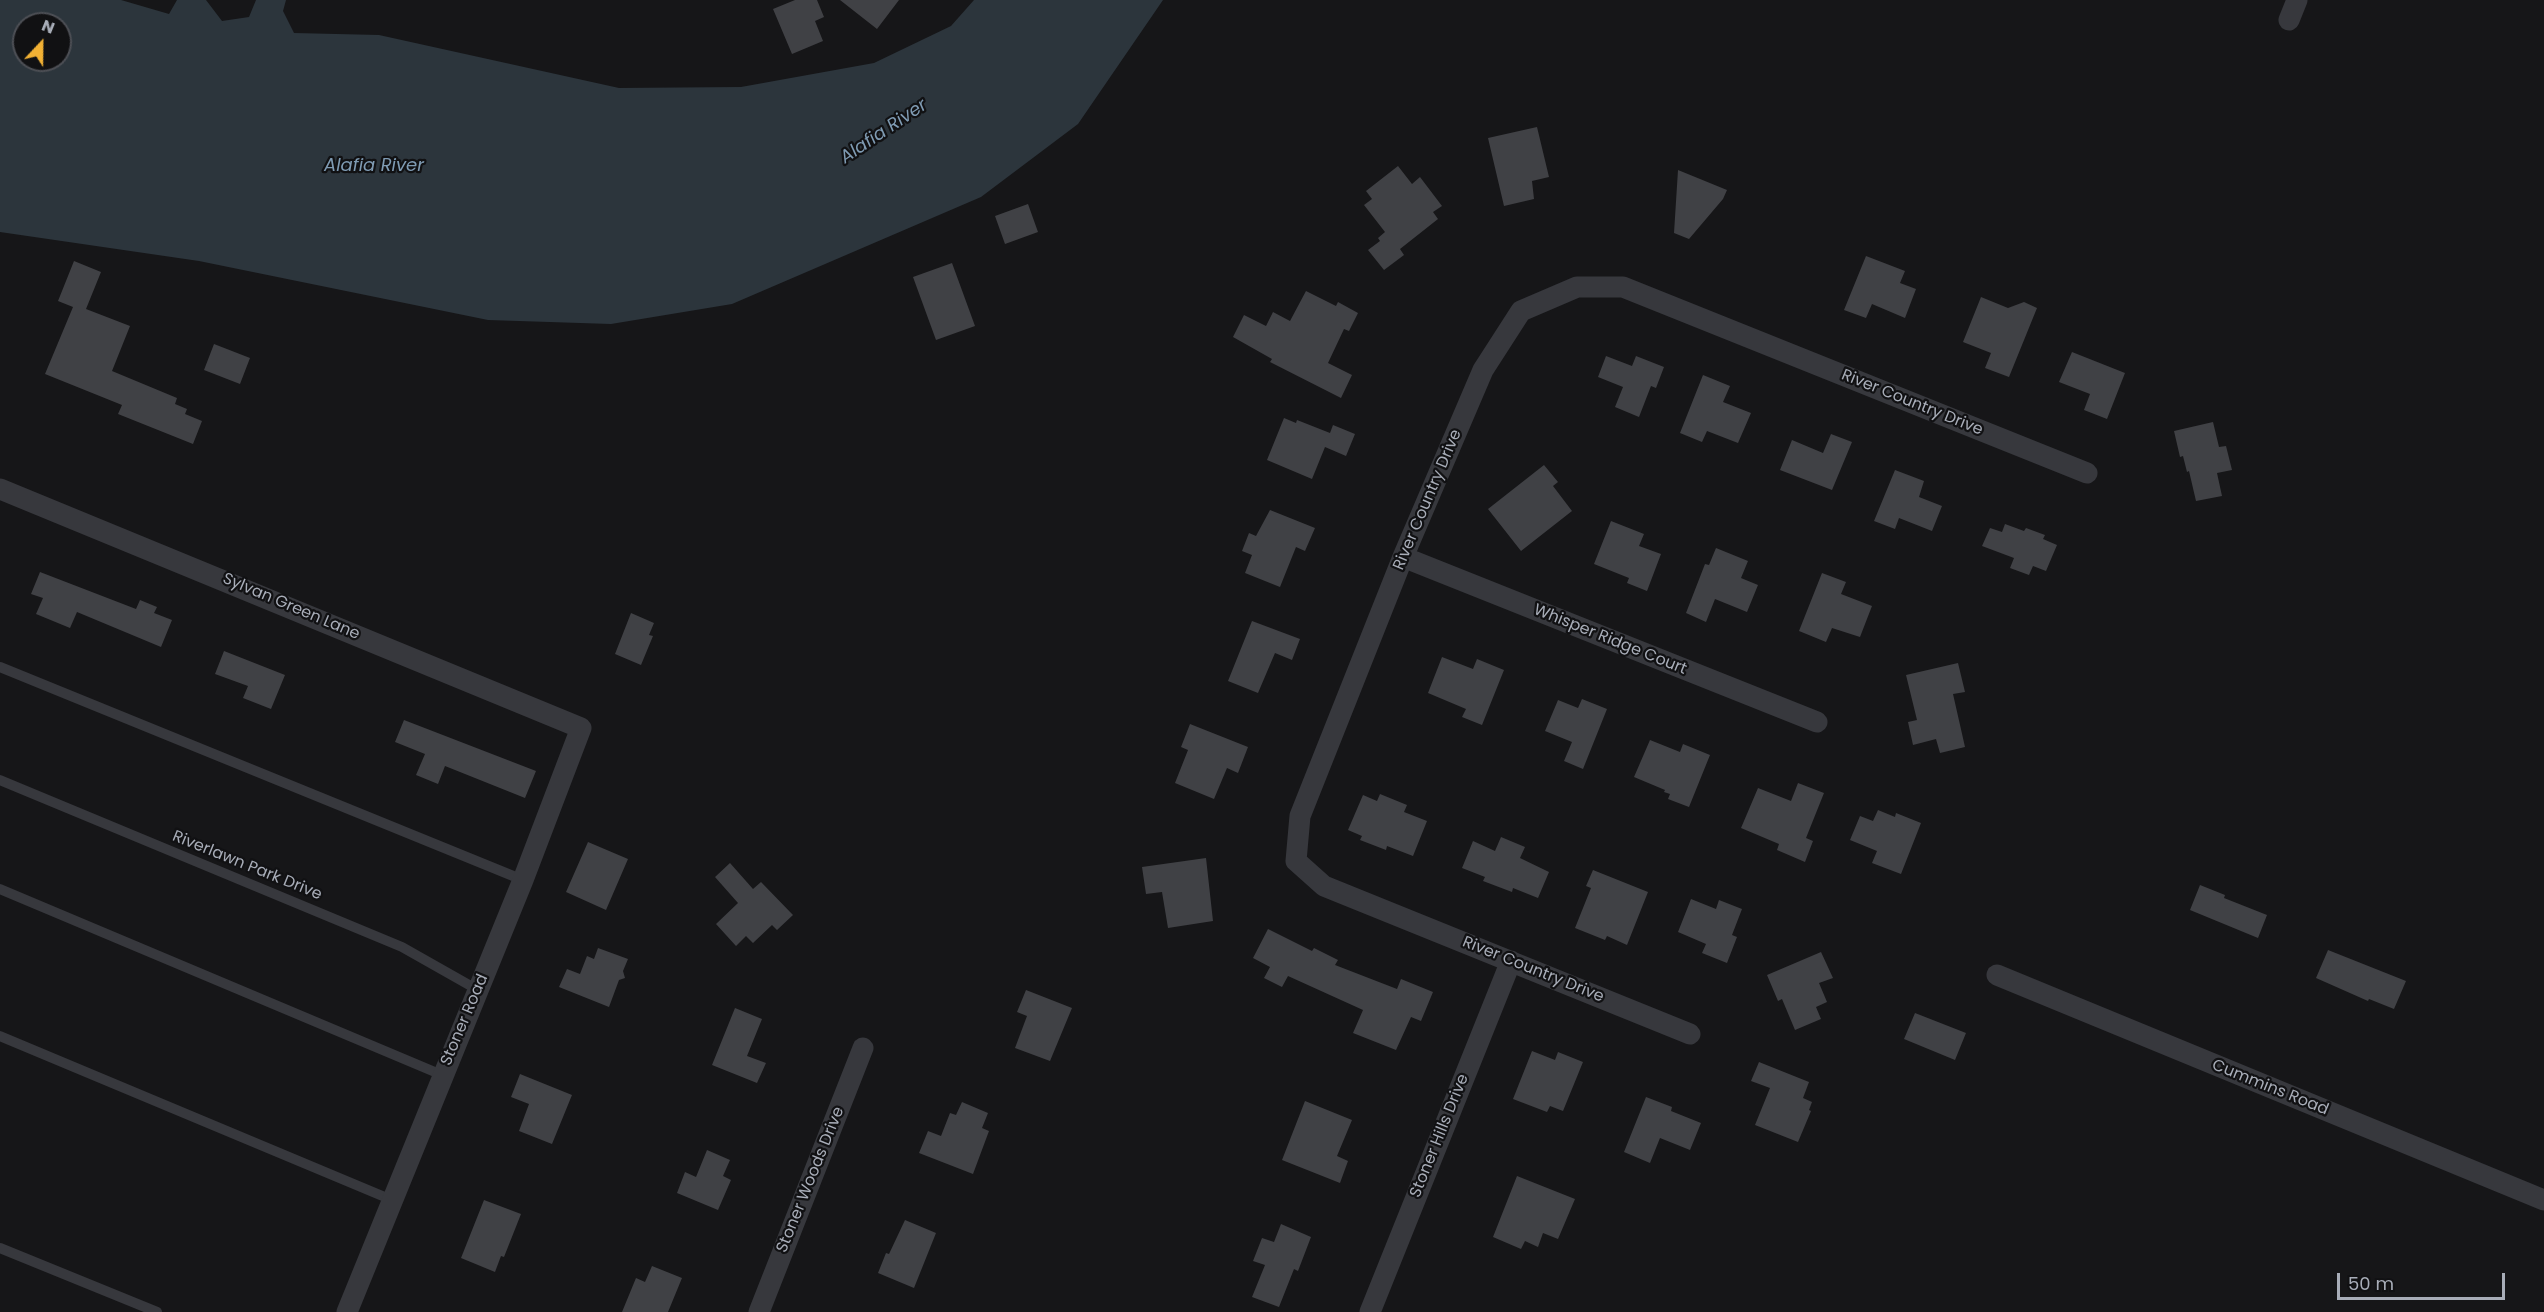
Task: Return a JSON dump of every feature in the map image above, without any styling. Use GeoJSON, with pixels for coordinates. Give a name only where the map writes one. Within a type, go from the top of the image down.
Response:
{"type":"FeatureCollection","features":[{"type":"Feature","properties":{"kind":"street"},"geometry":{"type":"LineString","coordinates":[[2289,20],[2297,0]]}},
{"type":"Feature","properties":{"kind":"street","name":"River Country Drive"},"geometry":{"type":"LineString","coordinates":[[1690,1034],[1324,886],[1296,861],[1300,816],[1403,557],[1483,370],[1521,311],[1577,287],[1623,287],[2087,474]]}},
{"type":"Feature","properties":{"kind":"street","name":"Sylvan Green Lane"},"geometry":{"type":"LineString","coordinates":[[0,489],[582,728]]}},
{"type":"Feature","properties":{"kind":"street","name":"Whisper Ridge Court"},"geometry":{"type":"LineString","coordinates":[[1403,557],[1816,722]]}},
{"type":"Feature","properties":{"kind":"street","name":"Stoner Road"},"geometry":{"type":"LineString","coordinates":[[346,1312],[523,880],[582,728]]}},
{"type":"Feature","properties":{"kind":"street","name":"Stoner Hills Drive"},"geometry":{"type":"LineString","coordinates":[[1370,1312],[1511,961]]}},
{"type":"Feature","properties":{"kind":"street","name":"Cummins Road"},"geometry":{"type":"LineString","coordinates":[[1997,975],[2544,1200]]}},
{"type":"Feature","properties":{"kind":"street","name":"Stoner Woods Drive"},"geometry":{"type":"LineString","coordinates":[[759,1312],[863,1048]]}},
{"type":"Feature","properties":{"kind":"lane"},"geometry":{"type":"LineString","coordinates":[[0,667],[523,880]]}},
{"type":"Feature","properties":{"kind":"lane","name":"Riverlawn Park Drive"},"geometry":{"type":"LineString","coordinates":[[0,780],[402,947],[478,990]]}},
{"type":"Feature","properties":{"kind":"lane"},"geometry":{"type":"LineString","coordinates":[[0,889],[442,1075]]}},
{"type":"Feature","properties":{"kind":"lane"},"geometry":{"type":"LineString","coordinates":[[0,1036],[392,1200]]}},
{"type":"Feature","properties":{"kind":"lane"},"geometry":{"type":"LineString","coordinates":[[0,1248],[157,1312]]}},
{"type":"Feature","properties":{"kind":"water","name":"Alafia River"},"geometry":{"type":"Polygon","coordinates":[[[0,0],[121,0],[169,14],[177,0],[206,0],[222,21],[249,17],[256,0],[286,0],[283,11],[294,33],[379,35],[619,88],[741,87],[874,63],[951,26],[974,0],[1163,0],[1078,124],[981,197],[732,304],[611,324],[488,320],[199,261],[0,232],[0,0]]]}},
{"type":"Feature","properties":{"kind":"building"},"geometry":{"type":"Polygon","coordinates":[[[795,0],[817,0],[824,17],[815,21],[823,41],[792,54],[773,9],[795,0]]]}},
{"type":"Feature","properties":{"kind":"building"},"geometry":{"type":"Polygon","coordinates":[[[840,0],[899,0],[877,29],[840,0]]]}},
{"type":"Feature","properties":{"kind":"building"},"geometry":{"type":"Polygon","coordinates":[[[1537,127],[1549,177],[1532,181],[1534,199],[1504,206],[1488,138],[1537,127]]]}},
{"type":"Feature","properties":{"kind":"building"},"geometry":{"type":"Polygon","coordinates":[[[1398,166],[1412,184],[1420,177],[1442,206],[1433,212],[1438,219],[1400,249],[1404,255],[1384,270],[1368,250],[1380,241],[1378,238],[1385,232],[1364,205],[1372,199],[1366,191],[1398,166]]]}},
{"type":"Feature","properties":{"kind":"building"},"geometry":{"type":"Polygon","coordinates":[[[1678,170],[1727,190],[1723,199],[1689,239],[1674,233],[1678,170]]]}},
{"type":"Feature","properties":{"kind":"building"},"geometry":{"type":"Polygon","coordinates":[[[1028,204],[1038,232],[1005,244],[995,216],[1028,204]]]}},
{"type":"Feature","properties":{"kind":"building"},"geometry":{"type":"Polygon","coordinates":[[[1866,256],[1905,271],[1900,283],[1916,289],[1905,318],[1872,304],[1866,318],[1844,310],[1866,256]]]}},
{"type":"Feature","properties":{"kind":"building"},"geometry":{"type":"Polygon","coordinates":[[[74,261],[101,272],[86,309],[130,326],[112,371],[177,398],[175,404],[187,409],[185,414],[202,421],[193,444],[118,414],[122,405],[45,374],[73,307],[58,301],[74,261]]]}},
{"type":"Feature","properties":{"kind":"building"},"geometry":{"type":"Polygon","coordinates":[[[952,263],[975,326],[936,340],[913,277],[952,263]]]}},
{"type":"Feature","properties":{"kind":"building"},"geometry":{"type":"Polygon","coordinates":[[[1306,291],[1336,306],[1338,302],[1358,313],[1349,331],[1344,329],[1328,363],[1352,375],[1341,398],[1270,362],[1272,359],[1233,337],[1244,315],[1266,326],[1273,312],[1290,321],[1306,291]]]}},
{"type":"Feature","properties":{"kind":"building"},"geometry":{"type":"Polygon","coordinates":[[[1981,297],[2008,308],[2024,302],[2037,308],[2009,377],[1985,368],[1991,353],[1963,342],[1981,297]]]}},
{"type":"Feature","properties":{"kind":"building"},"geometry":{"type":"Polygon","coordinates":[[[214,344],[250,358],[240,384],[204,370],[214,344]]]}},
{"type":"Feature","properties":{"kind":"building"},"geometry":{"type":"Polygon","coordinates":[[[2072,352],[2125,373],[2107,419],[2084,410],[2090,394],[2059,382],[2072,352]]]}},
{"type":"Feature","properties":{"kind":"building"},"geometry":{"type":"Polygon","coordinates":[[[1606,356],[1632,366],[1636,356],[1664,367],[1656,388],[1651,386],[1639,417],[1615,407],[1623,387],[1598,377],[1606,356]]]}},
{"type":"Feature","properties":{"kind":"building"},"geometry":{"type":"Polygon","coordinates":[[[1703,375],[1730,386],[1723,402],[1751,413],[1738,443],[1707,431],[1702,442],[1680,433],[1703,375]]]}},
{"type":"Feature","properties":{"kind":"building"},"geometry":{"type":"Polygon","coordinates":[[[1284,418],[1296,423],[1297,420],[1330,433],[1333,425],[1355,434],[1346,456],[1325,447],[1312,479],[1267,460],[1284,418]]]}},
{"type":"Feature","properties":{"kind":"building"},"geometry":{"type":"Polygon","coordinates":[[[2213,422],[2219,447],[2226,446],[2232,470],[2217,473],[2222,496],[2196,501],[2189,471],[2187,472],[2183,456],[2180,457],[2174,431],[2213,422]]]}},
{"type":"Feature","properties":{"kind":"building"},"geometry":{"type":"Polygon","coordinates":[[[1831,434],[1852,442],[1832,490],[1780,470],[1792,440],[1823,453],[1831,434]]]}},
{"type":"Feature","properties":{"kind":"building"},"geometry":{"type":"Polygon","coordinates":[[[1544,465],[1558,482],[1553,486],[1572,511],[1521,551],[1488,509],[1544,465]]]}},
{"type":"Feature","properties":{"kind":"building"},"geometry":{"type":"Polygon","coordinates":[[[1895,470],[1924,481],[1919,497],[1942,506],[1932,531],[1899,518],[1895,529],[1874,521],[1895,470]]]}},
{"type":"Feature","properties":{"kind":"building"},"geometry":{"type":"Polygon","coordinates":[[[1270,510],[1315,528],[1305,551],[1296,547],[1280,587],[1245,573],[1252,555],[1242,551],[1249,533],[1256,536],[1270,510]]]}},
{"type":"Feature","properties":{"kind":"building"},"geometry":{"type":"Polygon","coordinates":[[[1611,521],[1644,534],[1639,546],[1661,554],[1647,591],[1627,583],[1629,578],[1594,564],[1611,521]]]}},
{"type":"Feature","properties":{"kind":"building"},"geometry":{"type":"Polygon","coordinates":[[[2005,524],[2045,535],[2043,539],[2057,545],[2046,571],[2033,566],[2029,575],[2010,568],[2014,558],[1982,546],[1990,528],[2002,532],[2005,524]]]}},
{"type":"Feature","properties":{"kind":"building"},"geometry":{"type":"Polygon","coordinates":[[[1716,548],[1748,561],[1741,578],[1758,585],[1747,612],[1715,599],[1706,622],[1686,613],[1705,564],[1709,565],[1716,548]]]}},
{"type":"Feature","properties":{"kind":"building"},"geometry":{"type":"Polygon","coordinates":[[[40,572],[136,609],[140,600],[157,607],[154,613],[172,620],[161,647],[77,612],[70,628],[36,614],[43,598],[31,594],[40,572]]]}},
{"type":"Feature","properties":{"kind":"building"},"geometry":{"type":"Polygon","coordinates":[[[1822,573],[1846,582],[1841,594],[1872,606],[1860,637],[1832,628],[1826,642],[1799,631],[1822,573]]]}},
{"type":"Feature","properties":{"kind":"building"},"geometry":{"type":"Polygon","coordinates":[[[631,613],[654,623],[649,635],[653,636],[641,665],[615,654],[631,613]]]}},
{"type":"Feature","properties":{"kind":"building"},"geometry":{"type":"Polygon","coordinates":[[[1252,621],[1300,639],[1292,660],[1275,653],[1258,693],[1228,681],[1252,621]]]}},
{"type":"Feature","properties":{"kind":"building"},"geometry":{"type":"Polygon","coordinates":[[[224,651],[285,675],[271,709],[243,698],[248,686],[215,674],[224,651]]]}},
{"type":"Feature","properties":{"kind":"building"},"geometry":{"type":"Polygon","coordinates":[[[1442,657],[1473,669],[1477,659],[1504,670],[1482,725],[1462,717],[1466,709],[1428,693],[1442,657]]]}},
{"type":"Feature","properties":{"kind":"building"},"geometry":{"type":"Polygon","coordinates":[[[1958,663],[1965,692],[1953,694],[1965,747],[1940,753],[1936,739],[1913,745],[1908,722],[1917,720],[1906,675],[1958,663]]]}},
{"type":"Feature","properties":{"kind":"building"},"geometry":{"type":"Polygon","coordinates":[[[1582,699],[1607,709],[1583,769],[1564,761],[1572,742],[1545,731],[1558,700],[1578,708],[1582,699]]]}},
{"type":"Feature","properties":{"kind":"building"},"geometry":{"type":"Polygon","coordinates":[[[404,720],[536,771],[525,798],[445,766],[438,784],[416,775],[425,754],[395,742],[404,720]]]}},
{"type":"Feature","properties":{"kind":"building"},"geometry":{"type":"Polygon","coordinates":[[[1190,724],[1248,747],[1238,773],[1227,768],[1214,799],[1175,783],[1188,750],[1181,747],[1190,724]]]}},
{"type":"Feature","properties":{"kind":"building"},"geometry":{"type":"Polygon","coordinates":[[[1650,740],[1680,752],[1683,744],[1710,755],[1689,807],[1668,799],[1670,794],[1664,792],[1665,790],[1634,777],[1650,740]]]}},
{"type":"Feature","properties":{"kind":"building"},"geometry":{"type":"Polygon","coordinates":[[[1798,783],[1824,793],[1806,838],[1813,841],[1805,862],[1777,850],[1779,844],[1741,828],[1758,788],[1791,801],[1798,783]]]}},
{"type":"Feature","properties":{"kind":"building"},"geometry":{"type":"Polygon","coordinates":[[[1380,794],[1407,805],[1404,812],[1427,821],[1413,856],[1387,846],[1386,850],[1360,840],[1362,836],[1348,830],[1363,795],[1377,801],[1380,794]]]}},
{"type":"Feature","properties":{"kind":"building"},"geometry":{"type":"Polygon","coordinates":[[[1878,810],[1895,817],[1896,813],[1921,823],[1901,874],[1872,863],[1877,851],[1850,840],[1860,816],[1873,821],[1878,810]]]}},
{"type":"Feature","properties":{"kind":"building"},"geometry":{"type":"Polygon","coordinates":[[[1501,837],[1525,847],[1520,858],[1549,872],[1538,898],[1513,888],[1512,892],[1483,881],[1485,877],[1462,868],[1473,841],[1495,851],[1501,837]]]}},
{"type":"Feature","properties":{"kind":"building"},"geometry":{"type":"Polygon","coordinates":[[[588,842],[628,859],[606,910],[566,892],[588,842]]]}},
{"type":"Feature","properties":{"kind":"building"},"geometry":{"type":"Polygon","coordinates":[[[1206,858],[1213,921],[1168,928],[1162,892],[1146,894],[1142,867],[1206,858]]]}},
{"type":"Feature","properties":{"kind":"building"},"geometry":{"type":"Polygon","coordinates":[[[730,863],[753,889],[761,882],[793,915],[777,930],[772,925],[753,943],[746,936],[736,946],[716,924],[738,903],[715,877],[730,863]]]}},
{"type":"Feature","properties":{"kind":"building"},"geometry":{"type":"Polygon","coordinates":[[[1593,870],[1648,892],[1627,945],[1607,936],[1605,940],[1575,928],[1591,888],[1586,886],[1593,870]]]}},
{"type":"Feature","properties":{"kind":"building"},"geometry":{"type":"Polygon","coordinates":[[[2200,885],[2225,895],[2224,898],[2267,915],[2258,938],[2190,910],[2200,885]]]}},
{"type":"Feature","properties":{"kind":"building"},"geometry":{"type":"Polygon","coordinates":[[[1691,899],[1716,909],[1719,900],[1742,909],[1732,935],[1737,937],[1727,963],[1702,953],[1706,944],[1678,932],[1691,899]]]}},
{"type":"Feature","properties":{"kind":"building"},"geometry":{"type":"Polygon","coordinates":[[[1268,929],[1312,951],[1314,948],[1338,960],[1335,965],[1397,989],[1401,979],[1433,992],[1421,1021],[1411,1017],[1396,1050],[1353,1033],[1363,1010],[1288,976],[1282,987],[1264,978],[1270,967],[1253,958],[1268,929]]]}},
{"type":"Feature","properties":{"kind":"building"},"geometry":{"type":"Polygon","coordinates":[[[598,948],[628,959],[623,971],[625,978],[619,980],[609,1007],[559,987],[567,969],[580,974],[587,956],[594,959],[598,948]]]}},
{"type":"Feature","properties":{"kind":"building"},"geometry":{"type":"Polygon","coordinates":[[[2328,950],[2406,981],[2394,1009],[2369,999],[2368,1001],[2316,978],[2328,950]]]}},
{"type":"Feature","properties":{"kind":"building"},"geometry":{"type":"Polygon","coordinates":[[[1821,952],[1833,978],[1819,983],[1827,1002],[1816,1007],[1821,1019],[1795,1030],[1782,999],[1778,1001],[1767,975],[1821,952]]]}},
{"type":"Feature","properties":{"kind":"building"},"geometry":{"type":"Polygon","coordinates":[[[1026,990],[1072,1008],[1050,1061],[1015,1048],[1027,1016],[1017,1012],[1026,990]]]}},
{"type":"Feature","properties":{"kind":"building"},"geometry":{"type":"Polygon","coordinates":[[[735,1008],[762,1019],[747,1056],[766,1063],[757,1083],[712,1065],[735,1008]]]}},
{"type":"Feature","properties":{"kind":"building"},"geometry":{"type":"Polygon","coordinates":[[[1915,1013],[1966,1033],[1955,1060],[1904,1039],[1915,1013]]]}},
{"type":"Feature","properties":{"kind":"building"},"geometry":{"type":"Polygon","coordinates":[[[1532,1051],[1555,1060],[1558,1052],[1583,1062],[1563,1111],[1550,1106],[1547,1112],[1513,1099],[1532,1051]]]}},
{"type":"Feature","properties":{"kind":"building"},"geometry":{"type":"Polygon","coordinates":[[[1759,1062],[1809,1082],[1803,1098],[1812,1102],[1809,1110],[1811,1111],[1798,1142],[1755,1125],[1770,1088],[1751,1081],[1759,1062]]]}},
{"type":"Feature","properties":{"kind":"building"},"geometry":{"type":"Polygon","coordinates":[[[520,1074],[572,1095],[552,1144],[519,1131],[529,1104],[511,1097],[520,1074]]]}},
{"type":"Feature","properties":{"kind":"building"},"geometry":{"type":"Polygon","coordinates":[[[1646,1097],[1672,1107],[1671,1111],[1701,1123],[1690,1150],[1660,1138],[1650,1163],[1624,1152],[1646,1097]]]}},
{"type":"Feature","properties":{"kind":"building"},"geometry":{"type":"Polygon","coordinates":[[[1305,1101],[1352,1120],[1337,1156],[1348,1161],[1340,1183],[1282,1160],[1305,1101]]]}},
{"type":"Feature","properties":{"kind":"building"},"geometry":{"type":"Polygon","coordinates":[[[962,1102],[988,1113],[982,1128],[989,1131],[973,1174],[919,1153],[928,1131],[941,1136],[950,1113],[956,1115],[962,1102]]]}},
{"type":"Feature","properties":{"kind":"building"},"geometry":{"type":"Polygon","coordinates":[[[707,1150],[730,1160],[723,1176],[731,1180],[718,1210],[677,1193],[685,1172],[696,1177],[707,1150]]]}},
{"type":"Feature","properties":{"kind":"building"},"geometry":{"type":"Polygon","coordinates":[[[1517,1176],[1575,1199],[1558,1239],[1543,1233],[1538,1247],[1525,1241],[1521,1249],[1493,1237],[1517,1176]]]}},
{"type":"Feature","properties":{"kind":"building"},"geometry":{"type":"Polygon","coordinates":[[[484,1200],[521,1214],[504,1257],[501,1256],[495,1272],[461,1258],[484,1200]]]}},
{"type":"Feature","properties":{"kind":"building"},"geometry":{"type":"Polygon","coordinates":[[[905,1220],[936,1233],[914,1288],[878,1273],[886,1253],[889,1254],[905,1220]]]}},
{"type":"Feature","properties":{"kind":"building"},"geometry":{"type":"Polygon","coordinates":[[[1281,1224],[1311,1237],[1298,1271],[1294,1269],[1279,1307],[1252,1297],[1265,1265],[1253,1261],[1262,1238],[1274,1242],[1281,1224]]]}},
{"type":"Feature","properties":{"kind":"building"},"geometry":{"type":"Polygon","coordinates":[[[652,1266],[682,1278],[668,1312],[622,1312],[636,1278],[645,1282],[652,1266]]]}}]}
